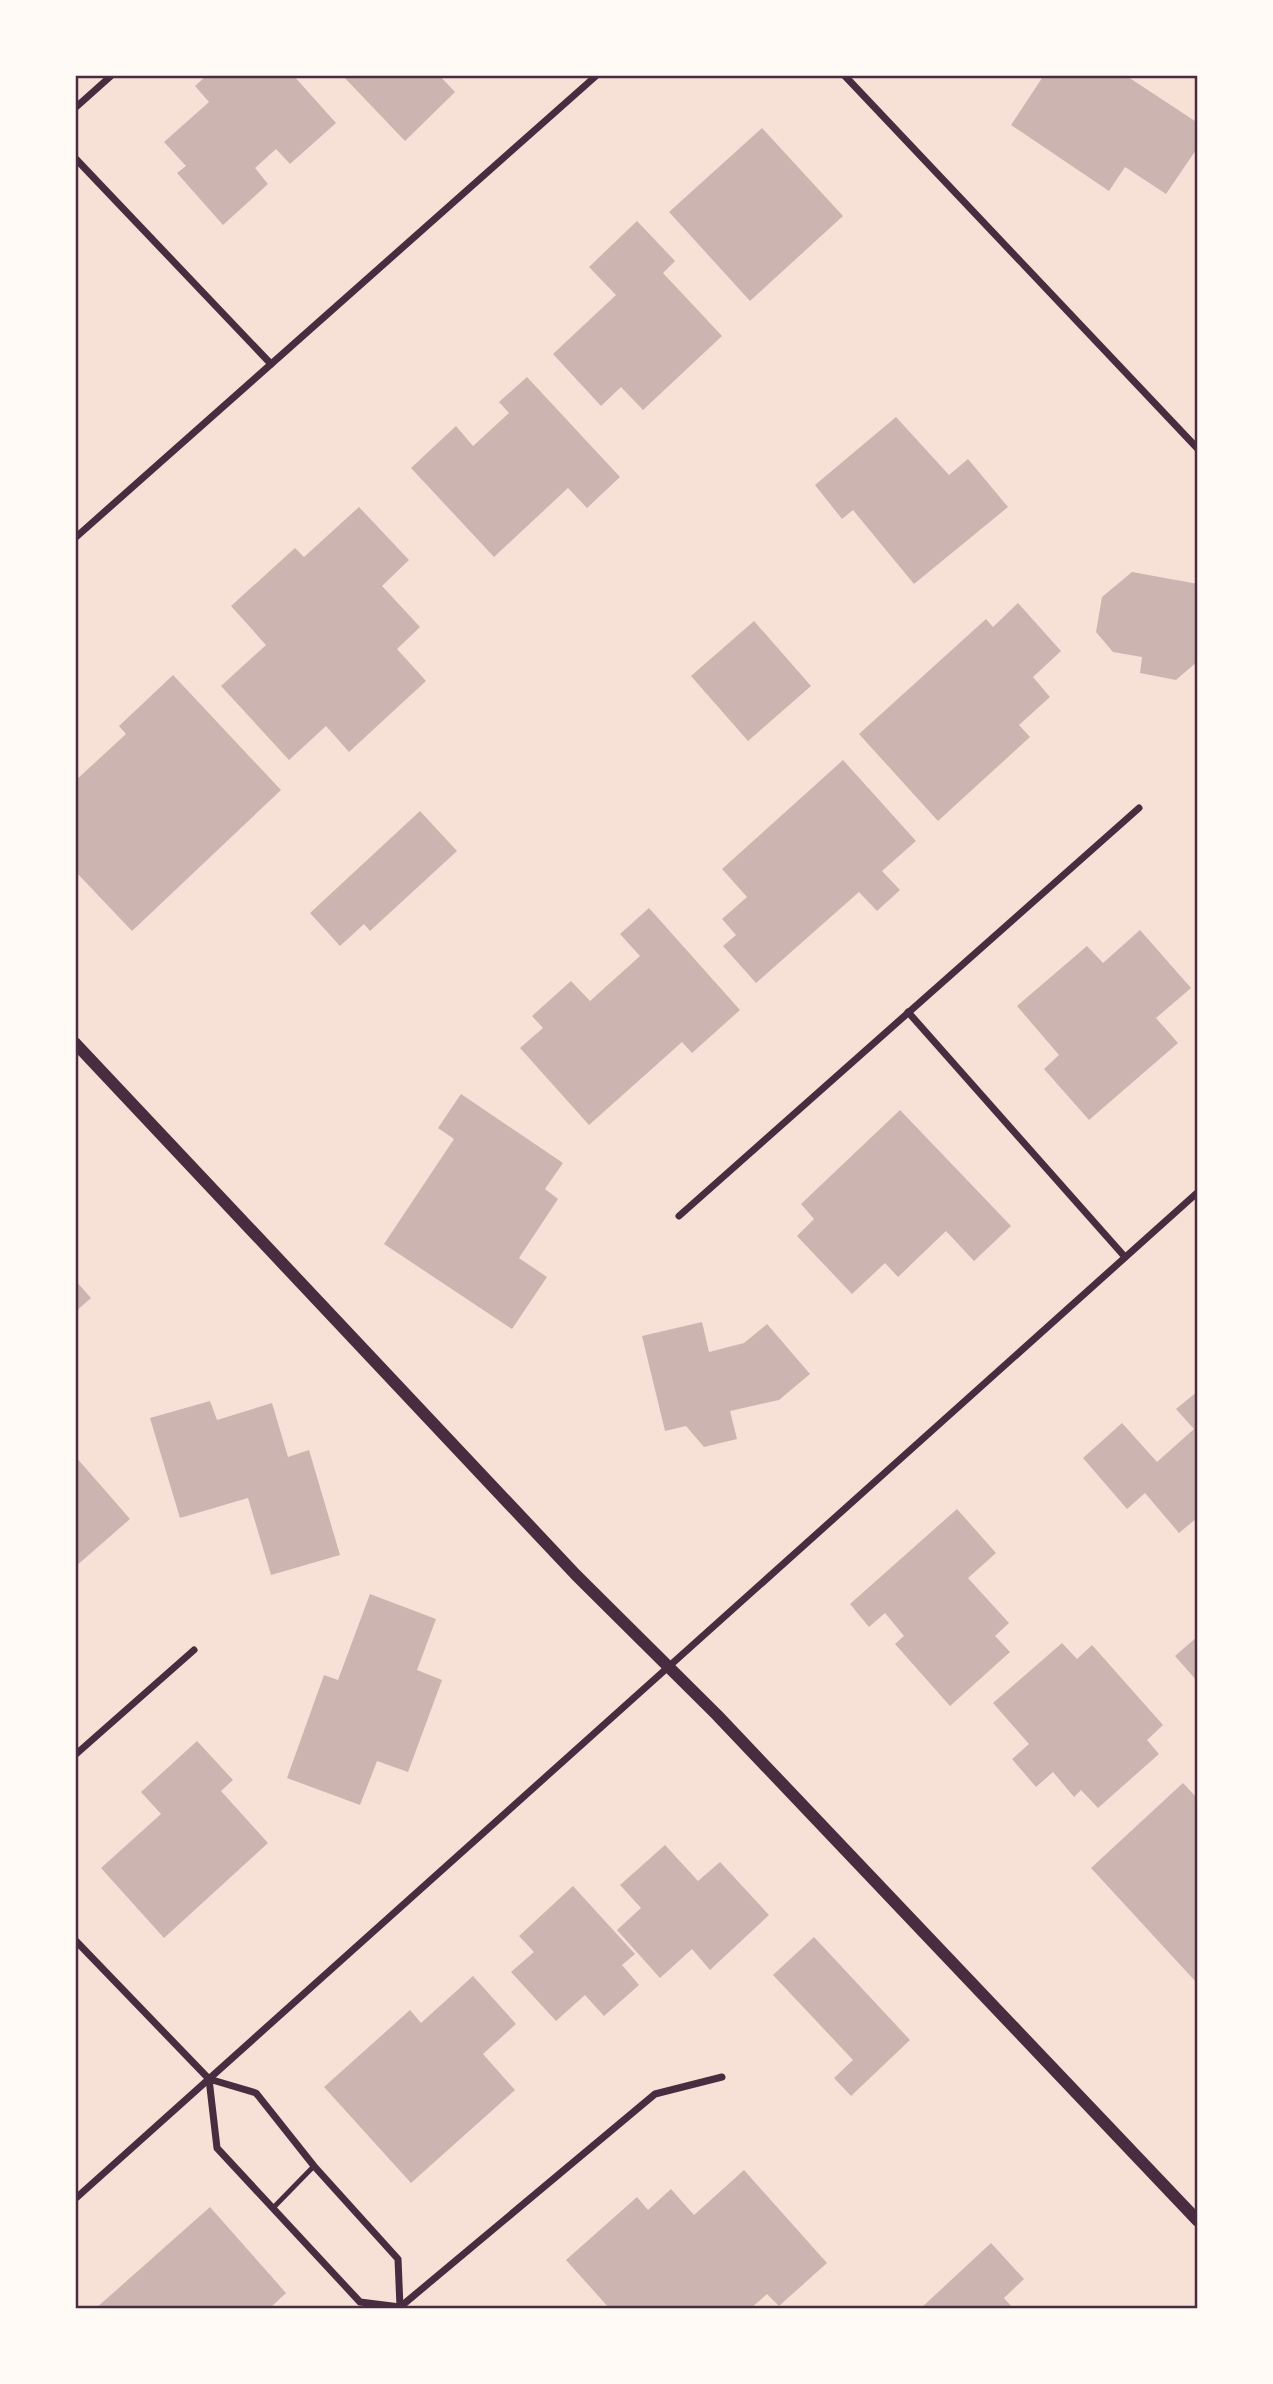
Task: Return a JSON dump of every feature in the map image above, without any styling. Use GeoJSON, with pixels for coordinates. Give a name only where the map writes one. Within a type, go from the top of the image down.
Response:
{"type":"FeatureCollection","features":[{"type":"Feature","properties":{"kind":"street"},"geometry":{"type":"LineString","coordinates":[[75,108],[112,75]]}},
{"type":"Feature","properties":{"kind":"street"},"geometry":{"type":"LineString","coordinates":[[75,537],[597,75]]}},
{"type":"Feature","properties":{"kind":"street"},"geometry":{"type":"LineString","coordinates":[[844,75],[1198,449]]}},
{"type":"Feature","properties":{"kind":"street"},"geometry":{"type":"LineString","coordinates":[[75,158],[271,364]]}},
{"type":"Feature","properties":{"kind":"street"},"geometry":{"type":"LineString","coordinates":[[679,1216],[1139,808]]}},
{"type":"Feature","properties":{"kind":"street"},"geometry":{"type":"LineString","coordinates":[[908,1012],[1125,1257]]}},
{"type":"Feature","properties":{"kind":"street"},"geometry":{"type":"LineString","coordinates":[[75,1043],[279,1262],[1198,2221]]}},
{"type":"Feature","properties":{"kind":"street"},"geometry":{"type":"LineString","coordinates":[[75,2199],[1198,1192]]}},
{"type":"Feature","properties":{"kind":"street"},"geometry":{"type":"LineString","coordinates":[[75,1755],[194,1650]]}},
{"type":"Feature","properties":{"kind":"street"},"geometry":{"type":"LineString","coordinates":[[75,1940],[209,2079],[256,2093],[314,2166],[398,2259],[399,2308]]}},
{"type":"Feature","properties":{"kind":"street"},"geometry":{"type":"LineString","coordinates":[[209,2079],[217,2148],[360,2302],[399,2308],[655,2094],[722,2077]]}},
{"type":"Feature","properties":{"kind":"lane"},"geometry":{"type":"LineString","coordinates":[[273,2208],[314,2166]]}},
{"type":"Feature","properties":{"kind":"building"},"geometry":{"type":"Polygon","coordinates":[[[207,75],[293,75],[336,123],[290,164],[276,149],[255,168],[268,184],[223,225],[177,173],[186,166],[164,142],[209,102],[195,86],[207,75]]]}},
{"type":"Feature","properties":{"kind":"building"},"geometry":{"type":"Polygon","coordinates":[[[342,75],[439,75],[455,92],[405,141],[342,75]]]}},
{"type":"Feature","properties":{"kind":"building"},"geometry":{"type":"Polygon","coordinates":[[[1044,75],[1125,75],[1198,123],[1198,147],[1166,194],[1125,167],[1109,191],[1011,125],[1044,75]]]}},
{"type":"Feature","properties":{"kind":"building"},"geometry":{"type":"Polygon","coordinates":[[[762,128],[843,216],[750,301],[669,212],[762,128]]]}},
{"type":"Feature","properties":{"kind":"building"},"geometry":{"type":"Polygon","coordinates":[[[637,221],[675,261],[663,273],[722,336],[643,410],[621,387],[601,406],[553,354],[616,295],[589,267],[637,221]]]}},
{"type":"Feature","properties":{"kind":"building"},"geometry":{"type":"Polygon","coordinates":[[[527,377],[620,477],[587,508],[568,488],[494,557],[411,468],[456,426],[473,446],[509,413],[499,402],[527,377]]]}},
{"type":"Feature","properties":{"kind":"building"},"geometry":{"type":"Polygon","coordinates":[[[896,417],[949,475],[968,459],[1008,507],[914,584],[853,510],[842,519],[815,485],[896,417]]]}},
{"type":"Feature","properties":{"kind":"building"},"geometry":{"type":"Polygon","coordinates":[[[359,507],[409,560],[382,586],[420,627],[397,649],[426,681],[349,752],[326,726],[289,760],[221,686],[266,645],[231,606],[295,548],[304,557],[359,507]]]}},
{"type":"Feature","properties":{"kind":"building"},"geometry":{"type":"Polygon","coordinates":[[[1132,572],[1198,584],[1198,661],[1176,680],[1140,673],[1142,657],[1113,652],[1096,632],[1102,597],[1132,572]]]}},
{"type":"Feature","properties":{"kind":"building"},"geometry":{"type":"Polygon","coordinates":[[[1018,603],[1061,651],[1033,677],[1050,697],[1019,725],[1030,737],[938,821],[859,734],[986,619],[993,627],[1018,603]]]}},
{"type":"Feature","properties":{"kind":"building"},"geometry":{"type":"Polygon","coordinates":[[[754,621],[811,686],[748,741],[691,676],[754,621]]]}},
{"type":"Feature","properties":{"kind":"building"},"geometry":{"type":"Polygon","coordinates":[[[173,675],[281,790],[132,931],[75,871],[75,781],[126,734],[119,726],[173,675]]]}},
{"type":"Feature","properties":{"kind":"building"},"geometry":{"type":"Polygon","coordinates":[[[843,760],[916,841],[882,871],[900,890],[877,911],[859,892],[756,983],[723,946],[736,935],[722,919],[747,897],[722,869],[843,760]]]}},
{"type":"Feature","properties":{"kind":"building"},"geometry":{"type":"Polygon","coordinates":[[[420,811],[457,851],[370,931],[364,924],[340,946],[310,913],[420,811]]]}},
{"type":"Feature","properties":{"kind":"building"},"geometry":{"type":"Polygon","coordinates":[[[649,908],[740,1010],[692,1053],[682,1042],[589,1125],[520,1048],[543,1028],[532,1016],[571,981],[590,1001],[640,956],[620,934],[649,908]]]}},
{"type":"Feature","properties":{"kind":"building"},"geometry":{"type":"Polygon","coordinates":[[[1140,930],[1191,988],[1156,1018],[1178,1043],[1089,1120],[1044,1069],[1059,1055],[1017,1006],[1087,946],[1103,963],[1140,930]]]}},
{"type":"Feature","properties":{"kind":"building"},"geometry":{"type":"Polygon","coordinates":[[[461,1094],[563,1163],[545,1189],[558,1199],[519,1258],[547,1277],[512,1329],[384,1244],[454,1139],[438,1128],[461,1094]]]}},
{"type":"Feature","properties":{"kind":"building"},"geometry":{"type":"Polygon","coordinates":[[[900,1110],[1011,1226],[974,1261],[946,1231],[898,1277],[885,1263],[852,1294],[797,1236],[814,1219],[801,1204],[900,1110]]]}},
{"type":"Feature","properties":{"kind":"building"},"geometry":{"type":"Polygon","coordinates":[[[75,1280],[91,1298],[75,1312],[75,1280]]]}},
{"type":"Feature","properties":{"kind":"building"},"geometry":{"type":"Polygon","coordinates":[[[702,1322],[709,1352],[744,1343],[767,1324],[810,1374],[779,1400],[730,1411],[737,1439],[704,1447],[686,1426],[665,1431],[642,1336],[702,1322]]]}},
{"type":"Feature","properties":{"kind":"building"},"geometry":{"type":"Polygon","coordinates":[[[1198,1391],[1198,1517],[1179,1533],[1145,1493],[1127,1509],[1083,1458],[1122,1423],[1157,1462],[1194,1429],[1176,1409],[1198,1391]]]}},
{"type":"Feature","properties":{"kind":"building"},"geometry":{"type":"Polygon","coordinates":[[[210,1401],[217,1420],[272,1403],[288,1457],[309,1450],[340,1555],[271,1575],[248,1498],[180,1518],[150,1418],[210,1401]]]}},
{"type":"Feature","properties":{"kind":"building"},"geometry":{"type":"Polygon","coordinates":[[[75,1456],[130,1519],[75,1567],[75,1456]]]}},
{"type":"Feature","properties":{"kind":"building"},"geometry":{"type":"Polygon","coordinates":[[[957,1509],[996,1553],[968,1578],[1009,1623],[995,1636],[1010,1652],[950,1706],[895,1644],[904,1636],[885,1613],[869,1627],[850,1604],[957,1509]]]}},
{"type":"Feature","properties":{"kind":"building"},"geometry":{"type":"Polygon","coordinates":[[[370,1594],[436,1619],[417,1670],[442,1680],[408,1772],[377,1761],[360,1805],[287,1778],[324,1675],[338,1680],[370,1594]]]}},
{"type":"Feature","properties":{"kind":"building"},"geometry":{"type":"Polygon","coordinates":[[[1198,1636],[1198,1682],[1175,1656],[1198,1636]]]}},
{"type":"Feature","properties":{"kind":"building"},"geometry":{"type":"Polygon","coordinates":[[[1062,1643],[1077,1659],[1092,1645],[1163,1725],[1147,1740],[1159,1754],[1098,1808],[1081,1790],[1074,1797],[1053,1772],[1036,1787],[1012,1759],[1029,1744],[993,1703],[1062,1643]]]}},
{"type":"Feature","properties":{"kind":"building"},"geometry":{"type":"Polygon","coordinates":[[[197,1741],[233,1780],[221,1791],[268,1843],[164,1938],[101,1868],[161,1814],[141,1792],[197,1741]]]}},
{"type":"Feature","properties":{"kind":"building"},"geometry":{"type":"Polygon","coordinates":[[[1183,1783],[1198,1799],[1196,1982],[1091,1868],[1183,1783]]]}},
{"type":"Feature","properties":{"kind":"building"},"geometry":{"type":"Polygon","coordinates":[[[665,1845],[698,1881],[720,1862],[769,1915],[710,1970],[692,1949],[660,1978],[617,1930],[641,1908],[620,1885],[665,1845]]]}},
{"type":"Feature","properties":{"kind":"building"},"geometry":{"type":"Polygon","coordinates":[[[573,1886],[635,1954],[622,1965],[639,1985],[604,2016],[585,1995],[556,2021],[511,1972],[534,1952],[519,1936],[573,1886]]]}},
{"type":"Feature","properties":{"kind":"building"},"geometry":{"type":"Polygon","coordinates":[[[814,1937],[910,2040],[851,2096],[834,2078],[853,2060],[773,1975],[814,1937]]]}},
{"type":"Feature","properties":{"kind":"building"},"geometry":{"type":"Polygon","coordinates":[[[473,1976],[516,2024],[483,2054],[515,2090],[411,2183],[324,2087],[410,2010],[421,2023],[473,1976]]]}},
{"type":"Feature","properties":{"kind":"building"},"geometry":{"type":"Polygon","coordinates":[[[744,2170],[827,2263],[779,2306],[767,2294],[750,2309],[610,2309],[566,2260],[637,2197],[648,2210],[671,2189],[694,2215],[744,2170]]]}},
{"type":"Feature","properties":{"kind":"building"},"geometry":{"type":"Polygon","coordinates":[[[210,2207],[286,2293],[269,2309],[95,2309],[210,2207]]]}},
{"type":"Feature","properties":{"kind":"building"},"geometry":{"type":"Polygon","coordinates":[[[991,2243],[1024,2279],[1004,2298],[1014,2309],[920,2309],[991,2243]]]}}]}
